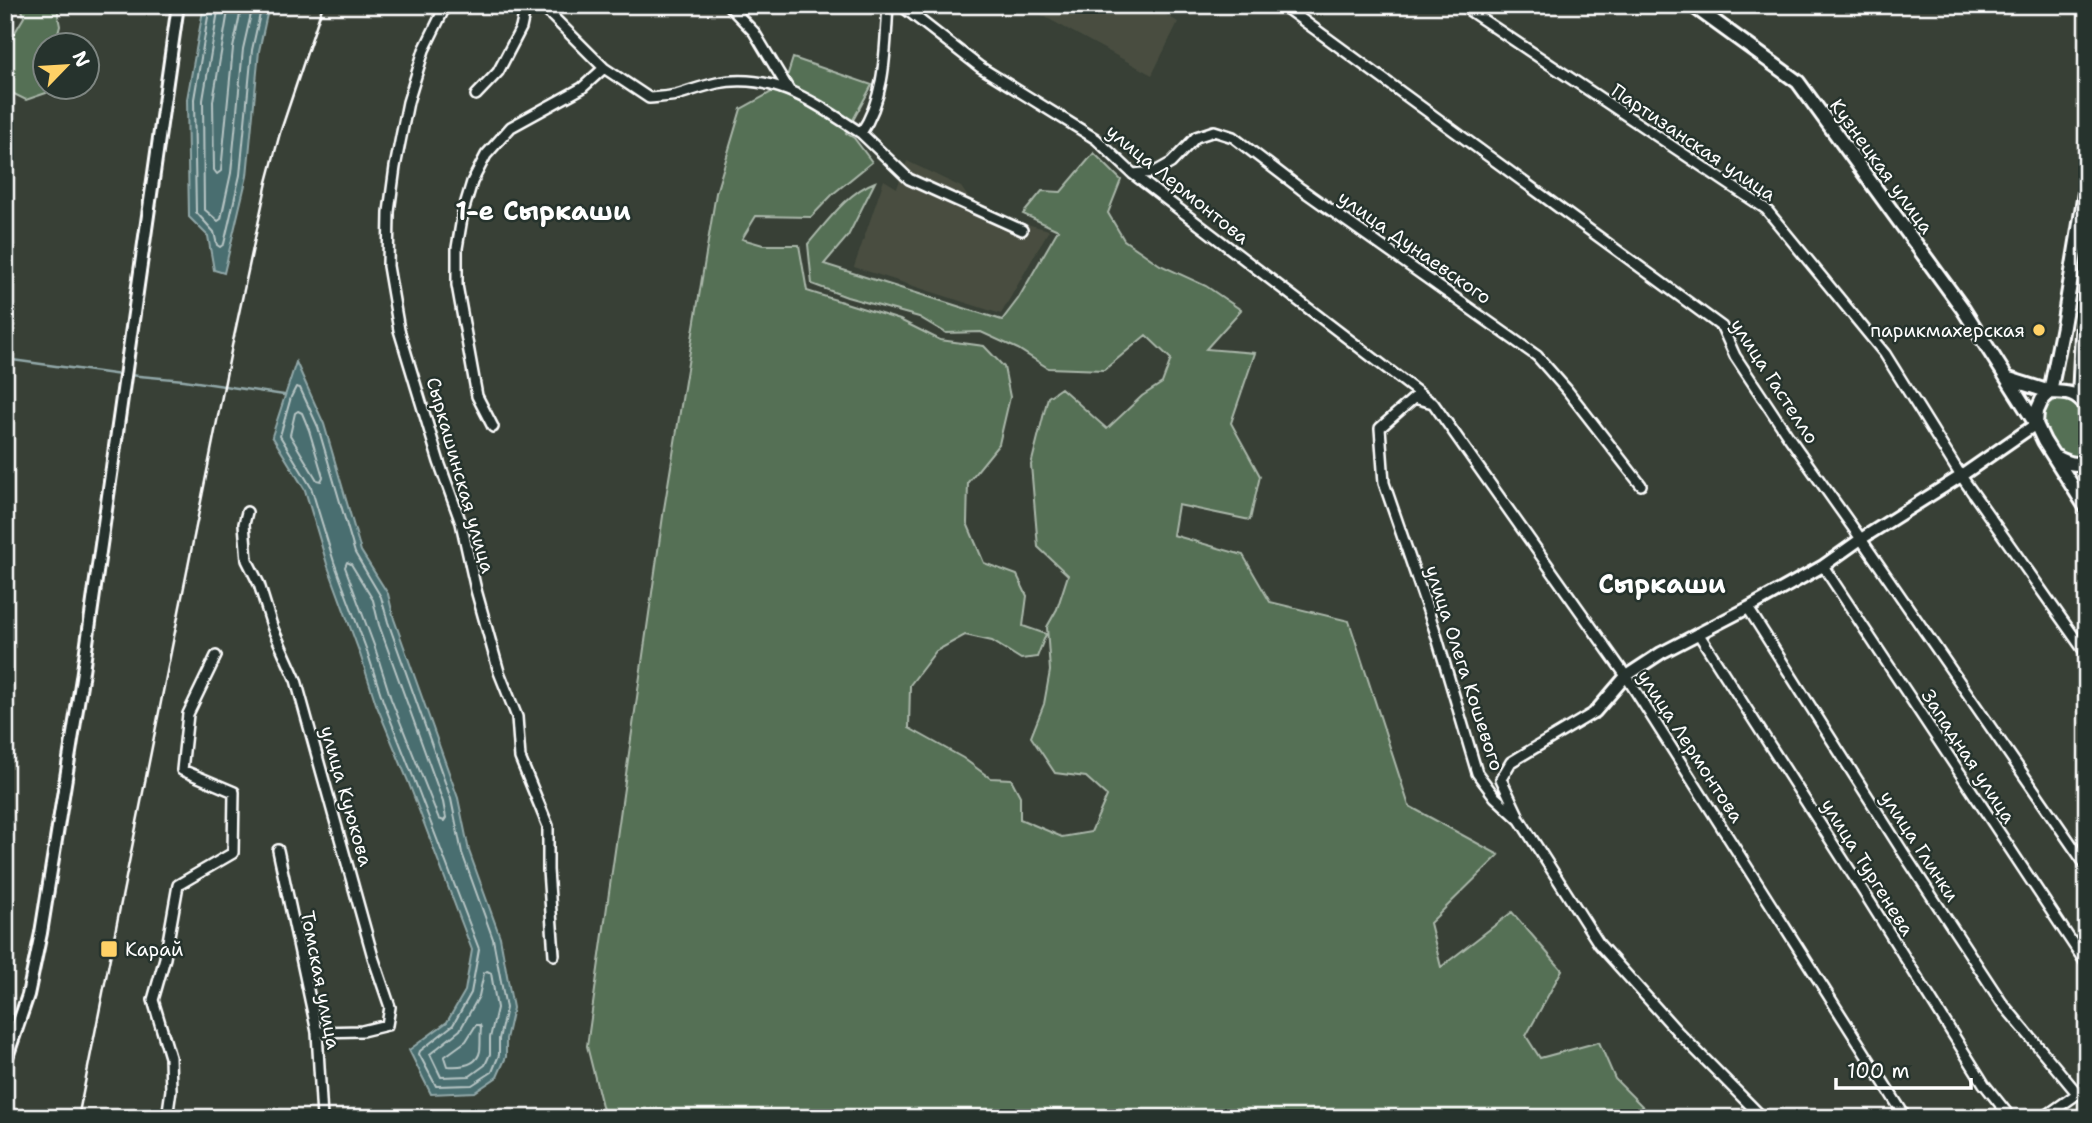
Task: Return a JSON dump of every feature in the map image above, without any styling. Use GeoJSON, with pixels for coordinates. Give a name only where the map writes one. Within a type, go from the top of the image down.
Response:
{"type":"FeatureCollection","features":[{"type":"Feature","properties":{"kind":"main road","name":"Кузнецкая улица"},"geometry":{"type":"LineString","coordinates":[[1692,5],[1798,82],[1955,298],[2009,379],[2055,457]]}},
{"type":"Feature","properties":{"kind":"main road"},"geometry":{"type":"LineString","coordinates":[[2036,424],[2037,411],[2050,392],[2087,181]]}},
{"type":"Feature","properties":{"kind":"main road"},"geometry":{"type":"LineString","coordinates":[[2083,402],[2082,334],[2087,299]]}},
{"type":"Feature","properties":{"kind":"main road"},"geometry":{"type":"LineString","coordinates":[[2009,379],[2050,392],[2071,393],[2083,402]]}},
{"type":"Feature","properties":{"kind":"main road"},"geometry":{"type":"LineString","coordinates":[[2055,457],[2070,464],[2087,462]]}},
{"type":"Feature","properties":{"kind":"main road"},"geometry":{"type":"LineString","coordinates":[[2055,457],[2087,509]]}},
{"type":"Feature","properties":{"kind":"street"},"geometry":{"type":"LineString","coordinates":[[5,1063],[28,995],[41,933],[82,678],[178,5]]}},
{"type":"Feature","properties":{"kind":"street","name":"Сыркашинская улица"},"geometry":{"type":"LineString","coordinates":[[446,5],[424,50],[408,102],[389,212],[388,266],[399,330],[439,463],[461,523],[499,672],[517,717],[520,758],[548,826],[554,955]]}},
{"type":"Feature","properties":{"kind":"street"},"geometry":{"type":"LineString","coordinates":[[476,95],[498,72],[521,28],[526,5]]}},
{"type":"Feature","properties":{"kind":"street"},"geometry":{"type":"LineString","coordinates":[[541,5],[604,68],[649,99],[673,96],[715,83],[737,80],[766,82],[789,90],[861,133],[909,179],[1023,230]]}},
{"type":"Feature","properties":{"kind":"street"},"geometry":{"type":"LineString","coordinates":[[729,5],[754,32],[789,90]]}},
{"type":"Feature","properties":{"kind":"street"},"geometry":{"type":"LineString","coordinates":[[861,133],[872,117],[881,84],[890,5]]}},
{"type":"Feature","properties":{"kind":"street","name":"улица Лермонтова"},"geometry":{"type":"LineString","coordinates":[[890,5],[903,7],[980,68],[1096,139],[1133,174],[1433,403],[1626,676],[1906,1118]]}},
{"type":"Feature","properties":{"kind":"street","name":"улица Гастелло"},"geometry":{"type":"LineString","coordinates":[[1282,5],[1722,327],[1735,356],[1788,436],[2087,867]]}},
{"type":"Feature","properties":{"kind":"street","name":"Партизанская улица"},"geometry":{"type":"LineString","coordinates":[[1461,5],[1766,209],[1885,354],[1961,476],[2087,655]]}},
{"type":"Feature","properties":{"kind":"street"},"geometry":{"type":"LineString","coordinates":[[494,427],[477,396],[457,285],[457,248],[463,212],[472,182],[486,155],[511,127],[582,88],[604,68]]}},
{"type":"Feature","properties":{"kind":"street","name":"улица Дунаевского"},"geometry":{"type":"LineString","coordinates":[[1133,174],[1154,172],[1171,163],[1196,137],[1214,131],[1233,137],[1301,189],[1537,356],[1641,485]]}},
{"type":"Feature","properties":{"kind":"street","name":"улица Олега Кошевого"},"geometry":{"type":"LineString","coordinates":[[1433,403],[1414,398],[1380,428],[1384,483],[1435,631],[1477,774],[1495,797],[1520,820],[1599,944],[1677,1031],[1763,1118]]}},
{"type":"Feature","properties":{"kind":"street"},"geometry":{"type":"LineString","coordinates":[[1520,820],[1501,779],[1511,762],[1595,712],[1626,676],[1661,653],[1822,566],[2036,424]]}},
{"type":"Feature","properties":{"kind":"street","name":"улица Куюкова"},"geometry":{"type":"LineString","coordinates":[[247,512],[244,524],[247,560],[296,680],[373,957],[390,1007],[387,1025],[362,1031],[317,1032]]}},
{"type":"Feature","properties":{"kind":"street","name":"Западная улица"},"geometry":{"type":"LineString","coordinates":[[1822,566],[2087,965]]}},
{"type":"Feature","properties":{"kind":"street","name":"улица Глинки"},"geometry":{"type":"LineString","coordinates":[[1748,608],[2002,1003],[2077,1093]]}},
{"type":"Feature","properties":{"kind":"street","name":"улица Тургенева"},"geometry":{"type":"LineString","coordinates":[[1698,633],[1983,1084],[2011,1118]]}},
{"type":"Feature","properties":{"kind":"street"},"geometry":{"type":"LineString","coordinates":[[167,1118],[170,1057],[153,1000],[165,958],[178,885],[233,853],[234,792],[181,770],[188,714],[216,656]]}},
{"type":"Feature","properties":{"kind":"street","name":"Томская улица"},"geometry":{"type":"LineString","coordinates":[[278,850],[317,1032],[322,1118]]}},
{"type":"Feature","properties":{"kind":"street"},"geometry":{"type":"LineString","coordinates":[[2043,1118],[2087,1087]]}},
{"type":"Feature","properties":{"kind":"shaded area"},"geometry":{"type":"Polygon","coordinates":[[[1039,5],[1149,5],[1178,22],[1152,75],[1036,12],[1039,5]]]}},
{"type":"Feature","properties":{"kind":"shaded area"},"geometry":{"type":"Polygon","coordinates":[[[907,161],[961,187],[978,211],[1049,230],[1001,314],[854,267],[884,180],[897,188],[907,161]]]}},
{"type":"Feature","properties":{"kind":"green space"},"geometry":{"type":"Polygon","coordinates":[[[21,5],[58,5],[58,32],[32,32],[32,98],[26,100],[12,93],[5,75],[5,49],[24,17],[21,5]]]}},
{"type":"Feature","properties":{"kind":"green space"},"geometry":{"type":"Polygon","coordinates":[[[793,58],[872,85],[846,133],[854,138],[872,162],[834,193],[811,217],[756,216],[742,239],[763,245],[799,245],[807,291],[900,320],[940,340],[984,346],[1004,367],[1010,397],[999,444],[968,482],[967,523],[984,563],[1017,575],[1027,596],[1023,626],[1046,634],[1037,657],[1021,659],[992,641],[965,635],[936,651],[910,685],[909,728],[963,758],[990,778],[1011,779],[1020,796],[1020,819],[1062,837],[1091,832],[1107,796],[1086,777],[1055,773],[1031,737],[1044,704],[1050,671],[1047,627],[1057,609],[1068,575],[1038,547],[1031,465],[1048,397],[1061,388],[1107,429],[1142,396],[1162,383],[1171,359],[1146,335],[1104,370],[1048,368],[1018,349],[981,332],[946,333],[919,317],[847,297],[812,284],[808,244],[847,200],[875,182],[848,236],[824,264],[1002,320],[1018,299],[1058,230],[1023,214],[1042,191],[1061,192],[1094,153],[1121,180],[1108,213],[1124,240],[1160,265],[1206,286],[1241,310],[1206,349],[1255,353],[1231,423],[1260,476],[1250,520],[1178,505],[1173,535],[1243,555],[1270,602],[1349,621],[1409,806],[1499,855],[1430,923],[1441,967],[1512,912],[1562,970],[1526,1036],[1540,1058],[1599,1042],[1615,1079],[1647,1111],[1675,1118],[605,1118],[587,1046],[664,509],[716,193],[741,109],[777,89],[782,92],[793,58]]]}},
{"type":"Feature","properties":{"kind":"green space"},"geometry":{"type":"Polygon","coordinates":[[[2060,399],[2072,402],[2087,418],[2087,454],[2068,456],[2053,444],[2048,435],[2044,415],[2046,406],[2060,399]]]}},
{"type":"Feature","properties":{"kind":"water"},"geometry":{"type":"Polygon","coordinates":[[[204,5],[269,5],[259,51],[247,176],[224,273],[214,270],[208,236],[189,217],[187,99],[204,5]]]}},
{"type":"Feature","properties":{"kind":"water"},"geometry":{"type":"Polygon","coordinates":[[[296,362],[324,424],[361,551],[388,594],[394,619],[458,798],[469,851],[500,937],[513,1008],[506,1039],[506,1057],[497,1077],[475,1092],[431,1094],[409,1050],[447,1022],[465,991],[472,950],[376,704],[327,564],[305,490],[272,436],[296,362]]]}},
{"type":"Feature","properties":{"kind":"waterway"},"geometry":{"type":"LineString","coordinates":[[5,359],[121,375]]}},
{"type":"Feature","properties":{"kind":"waterway"},"geometry":{"type":"LineString","coordinates":[[128,375],[184,380],[284,395]]}},
{"type":"Feature","properties":{"kind":"railway"},"geometry":{"type":"LineString","coordinates":[[78,1118],[267,182],[280,133],[323,5]]}},
{"type":"Feature","properties":{"kind":"place","name":"парикмахерская"},"geometry":{"type":"Point","coordinates":[2039,330]}},
{"type":"Feature","properties":{"kind":"place","name":"Карай"},"geometry":{"type":"Point","coordinates":[109,949]}},
{"type":"Feature","properties":{"kind":"district","name":"1-е Сыркаши"},"geometry":{"type":"Point","coordinates":[543,211]}},
{"type":"Feature","properties":{"kind":"district","name":"Сыркаши"},"geometry":{"type":"Point","coordinates":[1662,584]}}]}
